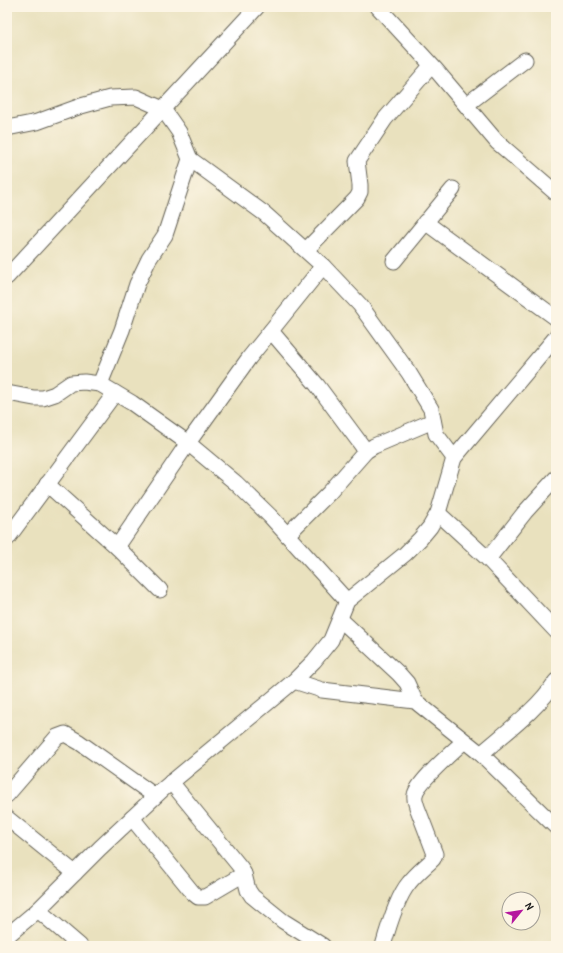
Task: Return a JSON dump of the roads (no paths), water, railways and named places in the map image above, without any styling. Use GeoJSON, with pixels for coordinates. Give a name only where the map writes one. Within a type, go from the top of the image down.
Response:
{"type":"FeatureCollection","features":[{"type":"Feature","properties":{"kind":"street"},"geometry":{"type":"LineString","coordinates":[[7,277],[257,7]]}},
{"type":"Feature","properties":{"kind":"street"},"geometry":{"type":"LineString","coordinates":[[378,7],[432,66],[497,142],[556,193]]}},
{"type":"Feature","properties":{"kind":"street"},"geometry":{"type":"LineString","coordinates":[[466,105],[525,60]]}},
{"type":"Feature","properties":{"kind":"street"},"geometry":{"type":"LineString","coordinates":[[306,250],[357,198],[360,192],[358,161],[385,119],[432,66]]}},
{"type":"Feature","properties":{"kind":"street"},"geometry":{"type":"LineString","coordinates":[[7,128],[37,122],[81,106],[110,98],[136,97],[163,108],[179,132],[190,158],[265,214],[323,266],[360,305],[409,374],[431,409],[434,428],[438,438],[454,458]]}},
{"type":"Feature","properties":{"kind":"street"},"geometry":{"type":"LineString","coordinates":[[100,384],[122,330],[137,284],[149,259],[165,235],[190,158]]}},
{"type":"Feature","properties":{"kind":"street"},"geometry":{"type":"LineString","coordinates":[[394,261],[452,189]]}},
{"type":"Feature","properties":{"kind":"street"},"geometry":{"type":"LineString","coordinates":[[426,222],[556,318]]}},
{"type":"Feature","properties":{"kind":"street"},"geometry":{"type":"LineString","coordinates":[[117,547],[188,443],[249,358],[323,266]]}},
{"type":"Feature","properties":{"kind":"street"},"geometry":{"type":"LineString","coordinates":[[272,331],[317,385],[366,452]]}},
{"type":"Feature","properties":{"kind":"street"},"geometry":{"type":"LineString","coordinates":[[11,928],[38,910],[154,796],[294,681],[314,661],[331,640],[347,601],[405,554],[430,527],[438,513],[454,458],[556,337]]}},
{"type":"Feature","properties":{"kind":"street"},"geometry":{"type":"LineString","coordinates":[[7,393],[34,398],[43,398],[55,394],[71,383],[79,381],[100,384],[115,393],[147,413],[188,443],[236,483],[287,535],[347,601]]}},
{"type":"Feature","properties":{"kind":"street"},"geometry":{"type":"LineString","coordinates":[[7,539],[115,393]]}},
{"type":"Feature","properties":{"kind":"street"},"geometry":{"type":"LineString","coordinates":[[287,535],[329,493],[366,452],[374,446],[433,421]]}},
{"type":"Feature","properties":{"kind":"street"},"geometry":{"type":"LineString","coordinates":[[488,558],[525,512],[556,478]]}},
{"type":"Feature","properties":{"kind":"street"},"geometry":{"type":"LineString","coordinates":[[47,484],[117,547],[160,590]]}},
{"type":"Feature","properties":{"kind":"street"},"geometry":{"type":"LineString","coordinates":[[438,513],[488,558],[556,631]]}},
{"type":"Feature","properties":{"kind":"street"},"geometry":{"type":"LineString","coordinates":[[340,619],[399,674],[407,683],[415,702]]}},
{"type":"Feature","properties":{"kind":"street"},"geometry":{"type":"LineString","coordinates":[[294,681],[322,690],[415,702],[481,754],[556,827]]}},
{"type":"Feature","properties":{"kind":"street"},"geometry":{"type":"LineString","coordinates":[[481,754],[534,708],[550,691],[556,681]]}},
{"type":"Feature","properties":{"kind":"street"},"geometry":{"type":"LineString","coordinates":[[7,794],[57,737],[65,734],[79,742],[154,796]]}},
{"type":"Feature","properties":{"kind":"street"},"geometry":{"type":"LineString","coordinates":[[383,946],[394,914],[409,882],[433,859],[434,854],[417,808],[415,794],[427,777],[464,741]]}},
{"type":"Feature","properties":{"kind":"street"},"geometry":{"type":"LineString","coordinates":[[171,782],[244,874],[248,890],[252,896],[283,921],[323,946]]}},
{"type":"Feature","properties":{"kind":"street"},"geometry":{"type":"LineString","coordinates":[[7,818],[75,873]]}},
{"type":"Feature","properties":{"kind":"street"},"geometry":{"type":"LineString","coordinates":[[132,818],[193,893],[198,897],[205,897],[244,874]]}},
{"type":"Feature","properties":{"kind":"street"},"geometry":{"type":"LineString","coordinates":[[38,910],[80,946]]}}]}
